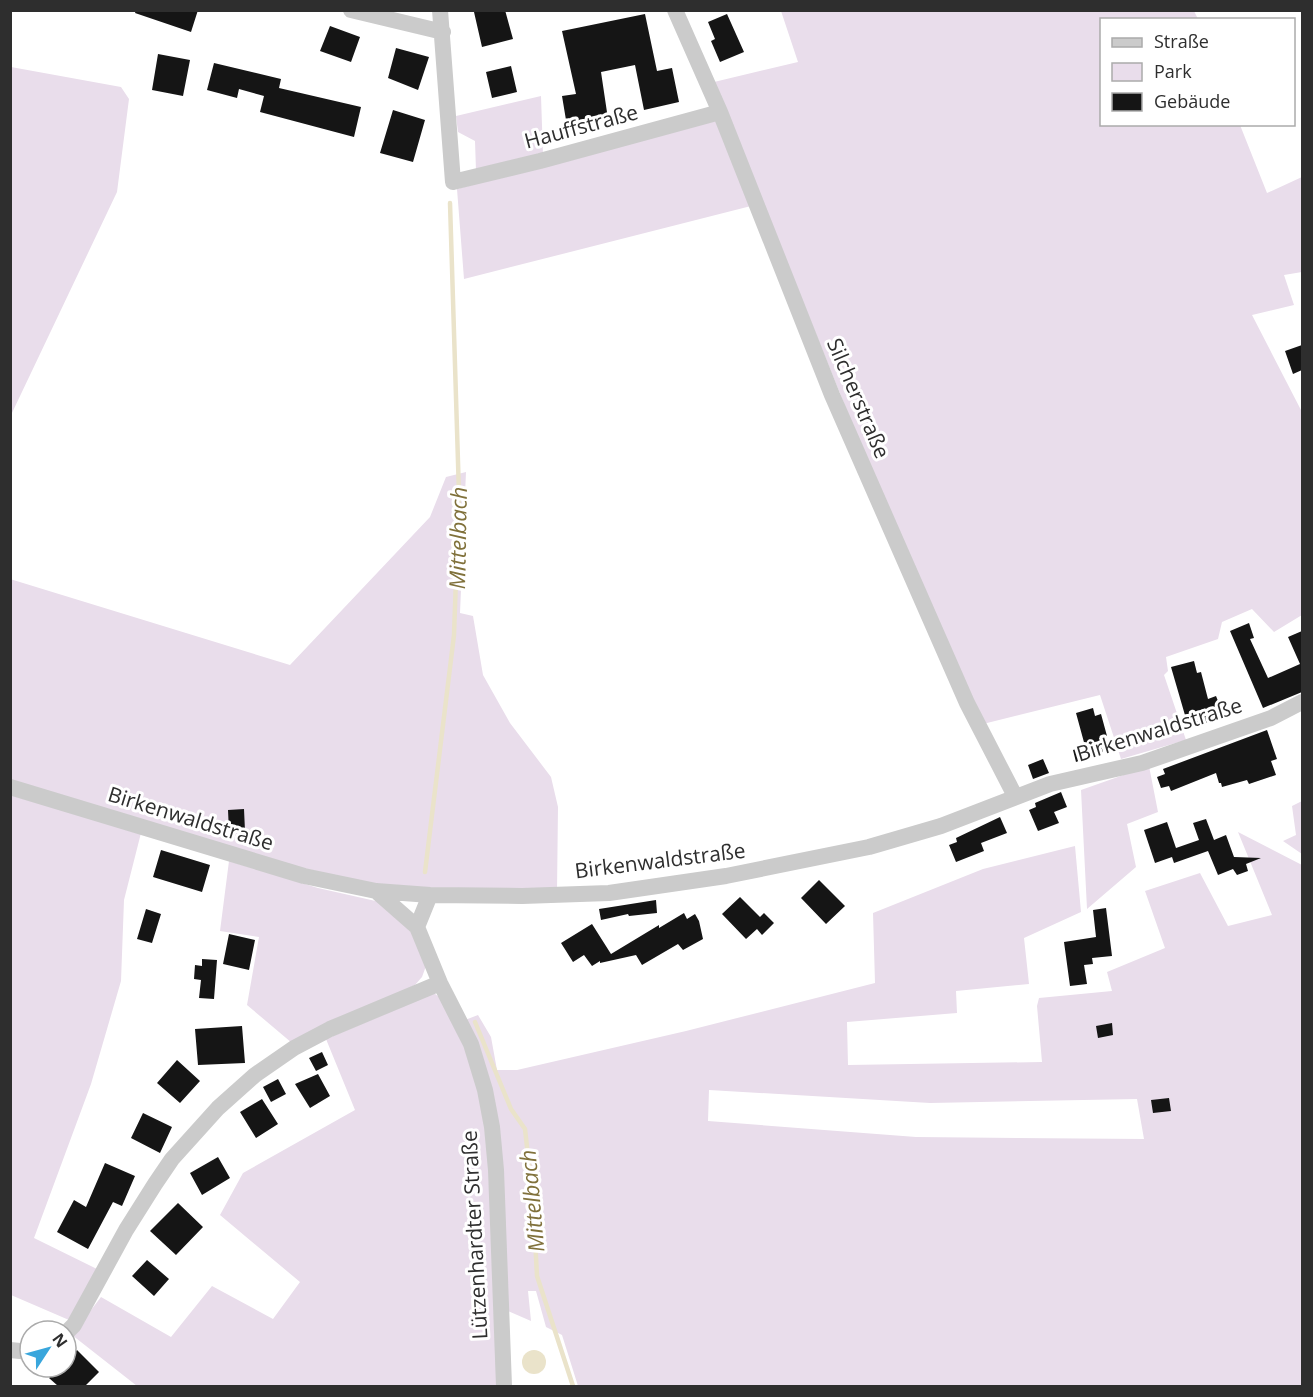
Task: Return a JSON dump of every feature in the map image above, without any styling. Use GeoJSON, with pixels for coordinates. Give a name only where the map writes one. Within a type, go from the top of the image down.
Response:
{"type":"FeatureCollection","features":[{"type":"Feature","properties":{"kind":"street"},"geometry":{"type":"LineString","coordinates":[[351,10],[443,32],[440,10]]}},
{"type":"Feature","properties":{"kind":"street","name":"Silcherstraße"},"geometry":{"type":"LineString","coordinates":[[675,10],[720,112],[832,395],[967,703],[1015,796]]}},
{"type":"Feature","properties":{"kind":"street","name":"Hauffstraße"},"geometry":{"type":"LineString","coordinates":[[443,32],[453,182],[720,112]]}},
{"type":"Feature","properties":{"kind":"street","name":"Birkenwaldstraße"},"geometry":{"type":"LineString","coordinates":[[10,787],[304,876],[376,891],[430,896],[609,893],[726,876],[869,847],[941,826],[1050,784],[1142,763],[1271,718],[1302,702]]}},
{"type":"Feature","properties":{"kind":"street","name":"Lützenhardter Straße"},"geometry":{"type":"LineString","coordinates":[[376,891],[417,927],[440,983],[471,1044],[485,1090],[492,1127],[496,1170],[504,1386]]}},
{"type":"Feature","properties":{"kind":"street"},"geometry":{"type":"LineString","coordinates":[[417,927],[430,896]]}},
{"type":"Feature","properties":{"kind":"street"},"geometry":{"type":"LineString","coordinates":[[77,1319],[126,1230],[160,1176],[218,1108],[255,1075],[294,1048],[341,1025],[440,983]]}},
{"type":"Feature","properties":{"kind":"green space"},"geometry":{"type":"Polygon","coordinates":[[[781,11],[1194,11],[1198,18],[1100,18],[1100,126],[1240,126],[1267,193],[1302,177],[1302,272],[1284,275],[1294,305],[1252,315],[1302,412],[1302,615],[1274,632],[1252,609],[1222,622],[1218,639],[1166,657],[1168,671],[1164,675],[1186,740],[1121,759],[1100,695],[983,724],[873,475],[714,82],[798,62],[781,11]]]}},
{"type":"Feature","properties":{"kind":"green space"},"geometry":{"type":"Polygon","coordinates":[[[11,67],[121,87],[129,99],[117,192],[11,415],[11,67]]]}},
{"type":"Feature","properties":{"kind":"green space"},"geometry":{"type":"Polygon","coordinates":[[[541,96],[543,155],[476,171],[475,141],[458,132],[456,116],[541,96]]]}},
{"type":"Feature","properties":{"kind":"green space"},"geometry":{"type":"Polygon","coordinates":[[[715,121],[724,128],[751,206],[464,279],[457,189],[715,121]]]}},
{"type":"Feature","properties":{"kind":"green space"},"geometry":{"type":"Polygon","coordinates":[[[466,472],[460,613],[473,616],[483,675],[510,723],[551,777],[558,807],[557,891],[443,889],[373,884],[289,865],[11,780],[10,579],[290,665],[430,517],[446,477],[466,472]]]}},
{"type":"Feature","properties":{"kind":"green space"},"geometry":{"type":"Polygon","coordinates":[[[1149,766],[1158,812],[1127,824],[1136,867],[1087,909],[1081,790],[1149,766]]]}},
{"type":"Feature","properties":{"kind":"green space"},"geometry":{"type":"Polygon","coordinates":[[[10,795],[141,833],[124,900],[121,981],[91,1084],[34,1238],[99,1270],[70,1319],[11,1295],[10,795]]]}},
{"type":"Feature","properties":{"kind":"green space"},"geometry":{"type":"Polygon","coordinates":[[[1302,801],[1302,854],[1283,841],[1296,835],[1292,806],[1302,801]]]}},
{"type":"Feature","properties":{"kind":"green space"},"geometry":{"type":"Polygon","coordinates":[[[1238,832],[1302,865],[1302,1386],[578,1386],[562,1335],[546,1327],[536,1291],[528,1291],[531,1321],[506,1310],[500,1176],[465,1020],[478,1015],[491,1037],[497,1070],[517,1070],[686,1031],[875,983],[873,913],[983,869],[1075,846],[1081,912],[1024,938],[1029,984],[956,991],[957,1013],[847,1022],[848,1065],[1042,1062],[1037,1006],[1039,998],[1112,991],[1107,972],[1165,948],[1145,891],[1200,873],[1228,926],[1272,915],[1238,832]],[[709,1090],[708,1121],[916,1137],[1144,1139],[1137,1099],[930,1103],[709,1090]]]}},
{"type":"Feature","properties":{"kind":"green space"},"geometry":{"type":"Polygon","coordinates":[[[229,861],[318,888],[380,902],[410,930],[426,966],[422,977],[415,985],[292,1043],[247,1005],[259,937],[220,931],[229,861]]]}},
{"type":"Feature","properties":{"kind":"green space"},"geometry":{"type":"Polygon","coordinates":[[[434,993],[444,1001],[468,1054],[484,1110],[492,1184],[499,1386],[137,1386],[78,1340],[78,1327],[101,1297],[171,1337],[212,1286],[273,1319],[300,1282],[220,1215],[243,1173],[355,1110],[326,1039],[434,993]]]}},
{"type":"Feature","properties":{"kind":"shaded area"},"geometry":{"type":"Polygon","coordinates":[[[534,1350],[539,1351],[545,1357],[545,1367],[539,1373],[534,1374],[529,1373],[523,1367],[522,1362],[523,1357],[529,1351],[534,1350]]]}},
{"type":"Feature","properties":{"kind":"building"},"geometry":{"type":"Polygon","coordinates":[[[136,10],[198,10],[191,32],[135,13],[136,10]]]}},
{"type":"Feature","properties":{"kind":"building"},"geometry":{"type":"Polygon","coordinates":[[[505,10],[513,39],[482,47],[474,12],[505,10]]]}},
{"type":"Feature","properties":{"kind":"building"},"geometry":{"type":"Polygon","coordinates":[[[645,14],[657,71],[672,68],[679,102],[644,110],[635,65],[601,72],[608,119],[567,126],[562,96],[576,94],[562,31],[645,14]]]}},
{"type":"Feature","properties":{"kind":"building"},"geometry":{"type":"Polygon","coordinates":[[[727,14],[744,52],[720,62],[711,41],[715,39],[708,22],[727,14]]]}},
{"type":"Feature","properties":{"kind":"building"},"geometry":{"type":"Polygon","coordinates":[[[330,26],[360,37],[351,62],[320,51],[330,26]]]}},
{"type":"Feature","properties":{"kind":"building"},"geometry":{"type":"Polygon","coordinates":[[[396,48],[429,57],[418,90],[388,78],[396,48]]]}},
{"type":"Feature","properties":{"kind":"building"},"geometry":{"type":"Polygon","coordinates":[[[158,54],[190,60],[183,96],[152,90],[158,54]]]}},
{"type":"Feature","properties":{"kind":"building"},"geometry":{"type":"Polygon","coordinates":[[[214,63],[281,79],[279,88],[361,107],[354,137],[260,112],[264,96],[239,89],[237,98],[207,90],[214,63]]]}},
{"type":"Feature","properties":{"kind":"building"},"geometry":{"type":"Polygon","coordinates":[[[511,66],[517,92],[492,98],[486,72],[511,66]]]}},
{"type":"Feature","properties":{"kind":"building"},"geometry":{"type":"Polygon","coordinates":[[[393,110],[425,120],[413,162],[380,153],[393,110]]]}},
{"type":"Feature","properties":{"kind":"building"},"geometry":{"type":"Polygon","coordinates":[[[1302,345],[1302,370],[1293,374],[1285,351],[1302,345]]]}},
{"type":"Feature","properties":{"kind":"building"},"geometry":{"type":"Polygon","coordinates":[[[1249,623],[1254,638],[1250,639],[1268,678],[1300,664],[1288,637],[1302,631],[1302,692],[1263,708],[1230,631],[1249,623]]]}},
{"type":"Feature","properties":{"kind":"building"},"geometry":{"type":"Polygon","coordinates":[[[1194,661],[1197,673],[1201,672],[1208,699],[1216,696],[1224,716],[1189,729],[1171,667],[1194,661]]]}},
{"type":"Feature","properties":{"kind":"building"},"geometry":{"type":"Polygon","coordinates":[[[1093,708],[1095,716],[1101,714],[1107,736],[1099,738],[1103,752],[1076,762],[1073,750],[1085,746],[1076,713],[1093,708]]]}},
{"type":"Feature","properties":{"kind":"building"},"geometry":{"type":"Polygon","coordinates":[[[1267,730],[1277,759],[1271,761],[1276,775],[1249,784],[1247,780],[1222,787],[1216,773],[1171,791],[1169,786],[1161,788],[1157,777],[1165,774],[1163,769],[1267,730]]]}},
{"type":"Feature","properties":{"kind":"building"},"geometry":{"type":"Polygon","coordinates":[[[1043,759],[1049,773],[1033,779],[1028,765],[1043,759]]]}},
{"type":"Feature","properties":{"kind":"building"},"geometry":{"type":"Polygon","coordinates":[[[1061,792],[1067,807],[1054,812],[1059,823],[1038,831],[1029,810],[1036,807],[1035,803],[1061,792]]]}},
{"type":"Feature","properties":{"kind":"building"},"geometry":{"type":"Polygon","coordinates":[[[244,809],[245,831],[229,832],[228,810],[244,809]]]}},
{"type":"Feature","properties":{"kind":"building"},"geometry":{"type":"Polygon","coordinates":[[[1000,817],[1007,833],[981,843],[984,851],[956,862],[949,845],[957,842],[956,838],[1000,817]]]}},
{"type":"Feature","properties":{"kind":"building"},"geometry":{"type":"Polygon","coordinates":[[[1206,819],[1214,840],[1226,835],[1234,857],[1261,858],[1246,864],[1248,871],[1237,875],[1233,869],[1218,875],[1208,851],[1174,863],[1172,857],[1155,863],[1144,830],[1167,822],[1176,848],[1199,840],[1193,823],[1206,819]]]}},
{"type":"Feature","properties":{"kind":"building"},"geometry":{"type":"Polygon","coordinates":[[[161,850],[210,865],[202,892],[153,877],[161,850]]]}},
{"type":"Feature","properties":{"kind":"building"},"geometry":{"type":"Polygon","coordinates":[[[819,880],[845,906],[826,924],[801,898],[819,880]]]}},
{"type":"Feature","properties":{"kind":"building"},"geometry":{"type":"Polygon","coordinates":[[[740,897],[760,917],[764,913],[774,923],[762,935],[757,929],[746,939],[722,914],[740,897]]]}},
{"type":"Feature","properties":{"kind":"building"},"geometry":{"type":"Polygon","coordinates":[[[656,900],[657,913],[629,916],[628,914],[601,920],[599,909],[656,900]]]}},
{"type":"Feature","properties":{"kind":"building"},"geometry":{"type":"Polygon","coordinates":[[[1106,908],[1112,956],[1092,958],[1093,964],[1084,965],[1087,984],[1070,986],[1064,942],[1096,937],[1093,910],[1106,908]]]}},
{"type":"Feature","properties":{"kind":"building"},"geometry":{"type":"Polygon","coordinates":[[[146,909],[161,914],[152,943],[137,939],[146,909]]]}},
{"type":"Feature","properties":{"kind":"building"},"geometry":{"type":"Polygon","coordinates":[[[684,913],[687,919],[695,914],[703,939],[683,950],[678,944],[642,965],[636,955],[600,963],[600,961],[592,966],[584,955],[573,962],[561,943],[592,924],[611,954],[684,913]]]}},
{"type":"Feature","properties":{"kind":"building"},"geometry":{"type":"Polygon","coordinates":[[[229,934],[255,940],[249,970],[223,964],[229,934]]]}},
{"type":"Feature","properties":{"kind":"building"},"geometry":{"type":"Polygon","coordinates":[[[202,959],[217,960],[214,999],[199,998],[201,980],[194,979],[195,965],[202,966],[202,959]]]}},
{"type":"Feature","properties":{"kind":"building"},"geometry":{"type":"Polygon","coordinates":[[[1112,1023],[1113,1035],[1098,1038],[1096,1026],[1112,1023]]]}},
{"type":"Feature","properties":{"kind":"building"},"geometry":{"type":"Polygon","coordinates":[[[242,1026],[245,1063],[198,1065],[195,1029],[242,1026]]]}},
{"type":"Feature","properties":{"kind":"building"},"geometry":{"type":"Polygon","coordinates":[[[322,1052],[328,1065],[316,1071],[309,1058],[322,1052]]]}},
{"type":"Feature","properties":{"kind":"building"},"geometry":{"type":"Polygon","coordinates":[[[177,1060],[200,1081],[180,1103],[157,1083],[177,1060]]]}},
{"type":"Feature","properties":{"kind":"building"},"geometry":{"type":"Polygon","coordinates":[[[318,1074],[330,1096],[310,1108],[295,1084],[318,1074]]]}},
{"type":"Feature","properties":{"kind":"building"},"geometry":{"type":"Polygon","coordinates":[[[278,1079],[286,1094],[271,1102],[263,1087],[278,1079]]]}},
{"type":"Feature","properties":{"kind":"building"},"geometry":{"type":"Polygon","coordinates":[[[1169,1098],[1171,1111],[1153,1113],[1151,1100],[1169,1098]]]}},
{"type":"Feature","properties":{"kind":"building"},"geometry":{"type":"Polygon","coordinates":[[[262,1099],[278,1124],[256,1138],[240,1112],[262,1099]]]}},
{"type":"Feature","properties":{"kind":"building"},"geometry":{"type":"Polygon","coordinates":[[[143,1113],[172,1127],[160,1153],[131,1138],[143,1113]]]}},
{"type":"Feature","properties":{"kind":"building"},"geometry":{"type":"Polygon","coordinates":[[[218,1157],[230,1178],[202,1195],[190,1173],[218,1157]]]}},
{"type":"Feature","properties":{"kind":"building"},"geometry":{"type":"Polygon","coordinates":[[[105,1163],[135,1176],[122,1206],[113,1202],[88,1249],[57,1232],[74,1200],[86,1207],[105,1163]]]}},
{"type":"Feature","properties":{"kind":"building"},"geometry":{"type":"Polygon","coordinates":[[[178,1203],[203,1227],[176,1255],[150,1231],[178,1203]]]}},
{"type":"Feature","properties":{"kind":"building"},"geometry":{"type":"Polygon","coordinates":[[[147,1260],[169,1279],[154,1296],[132,1276],[147,1260]]]}},
{"type":"Feature","properties":{"kind":"building"},"geometry":{"type":"Polygon","coordinates":[[[78,1351],[99,1372],[85,1386],[58,1386],[50,1379],[78,1379],[78,1351]]]}},
{"type":"Feature","properties":{"kind":"waterway","name":"Mittelbach"},"geometry":{"type":"LineString","coordinates":[[425,872],[454,635],[459,494],[450,203]]}},
{"type":"Feature","properties":{"kind":"waterway","name":"Mittelbach"},"geometry":{"type":"LineString","coordinates":[[475,1022],[511,1109],[525,1129],[533,1200],[537,1276],[573,1386]]}}]}
